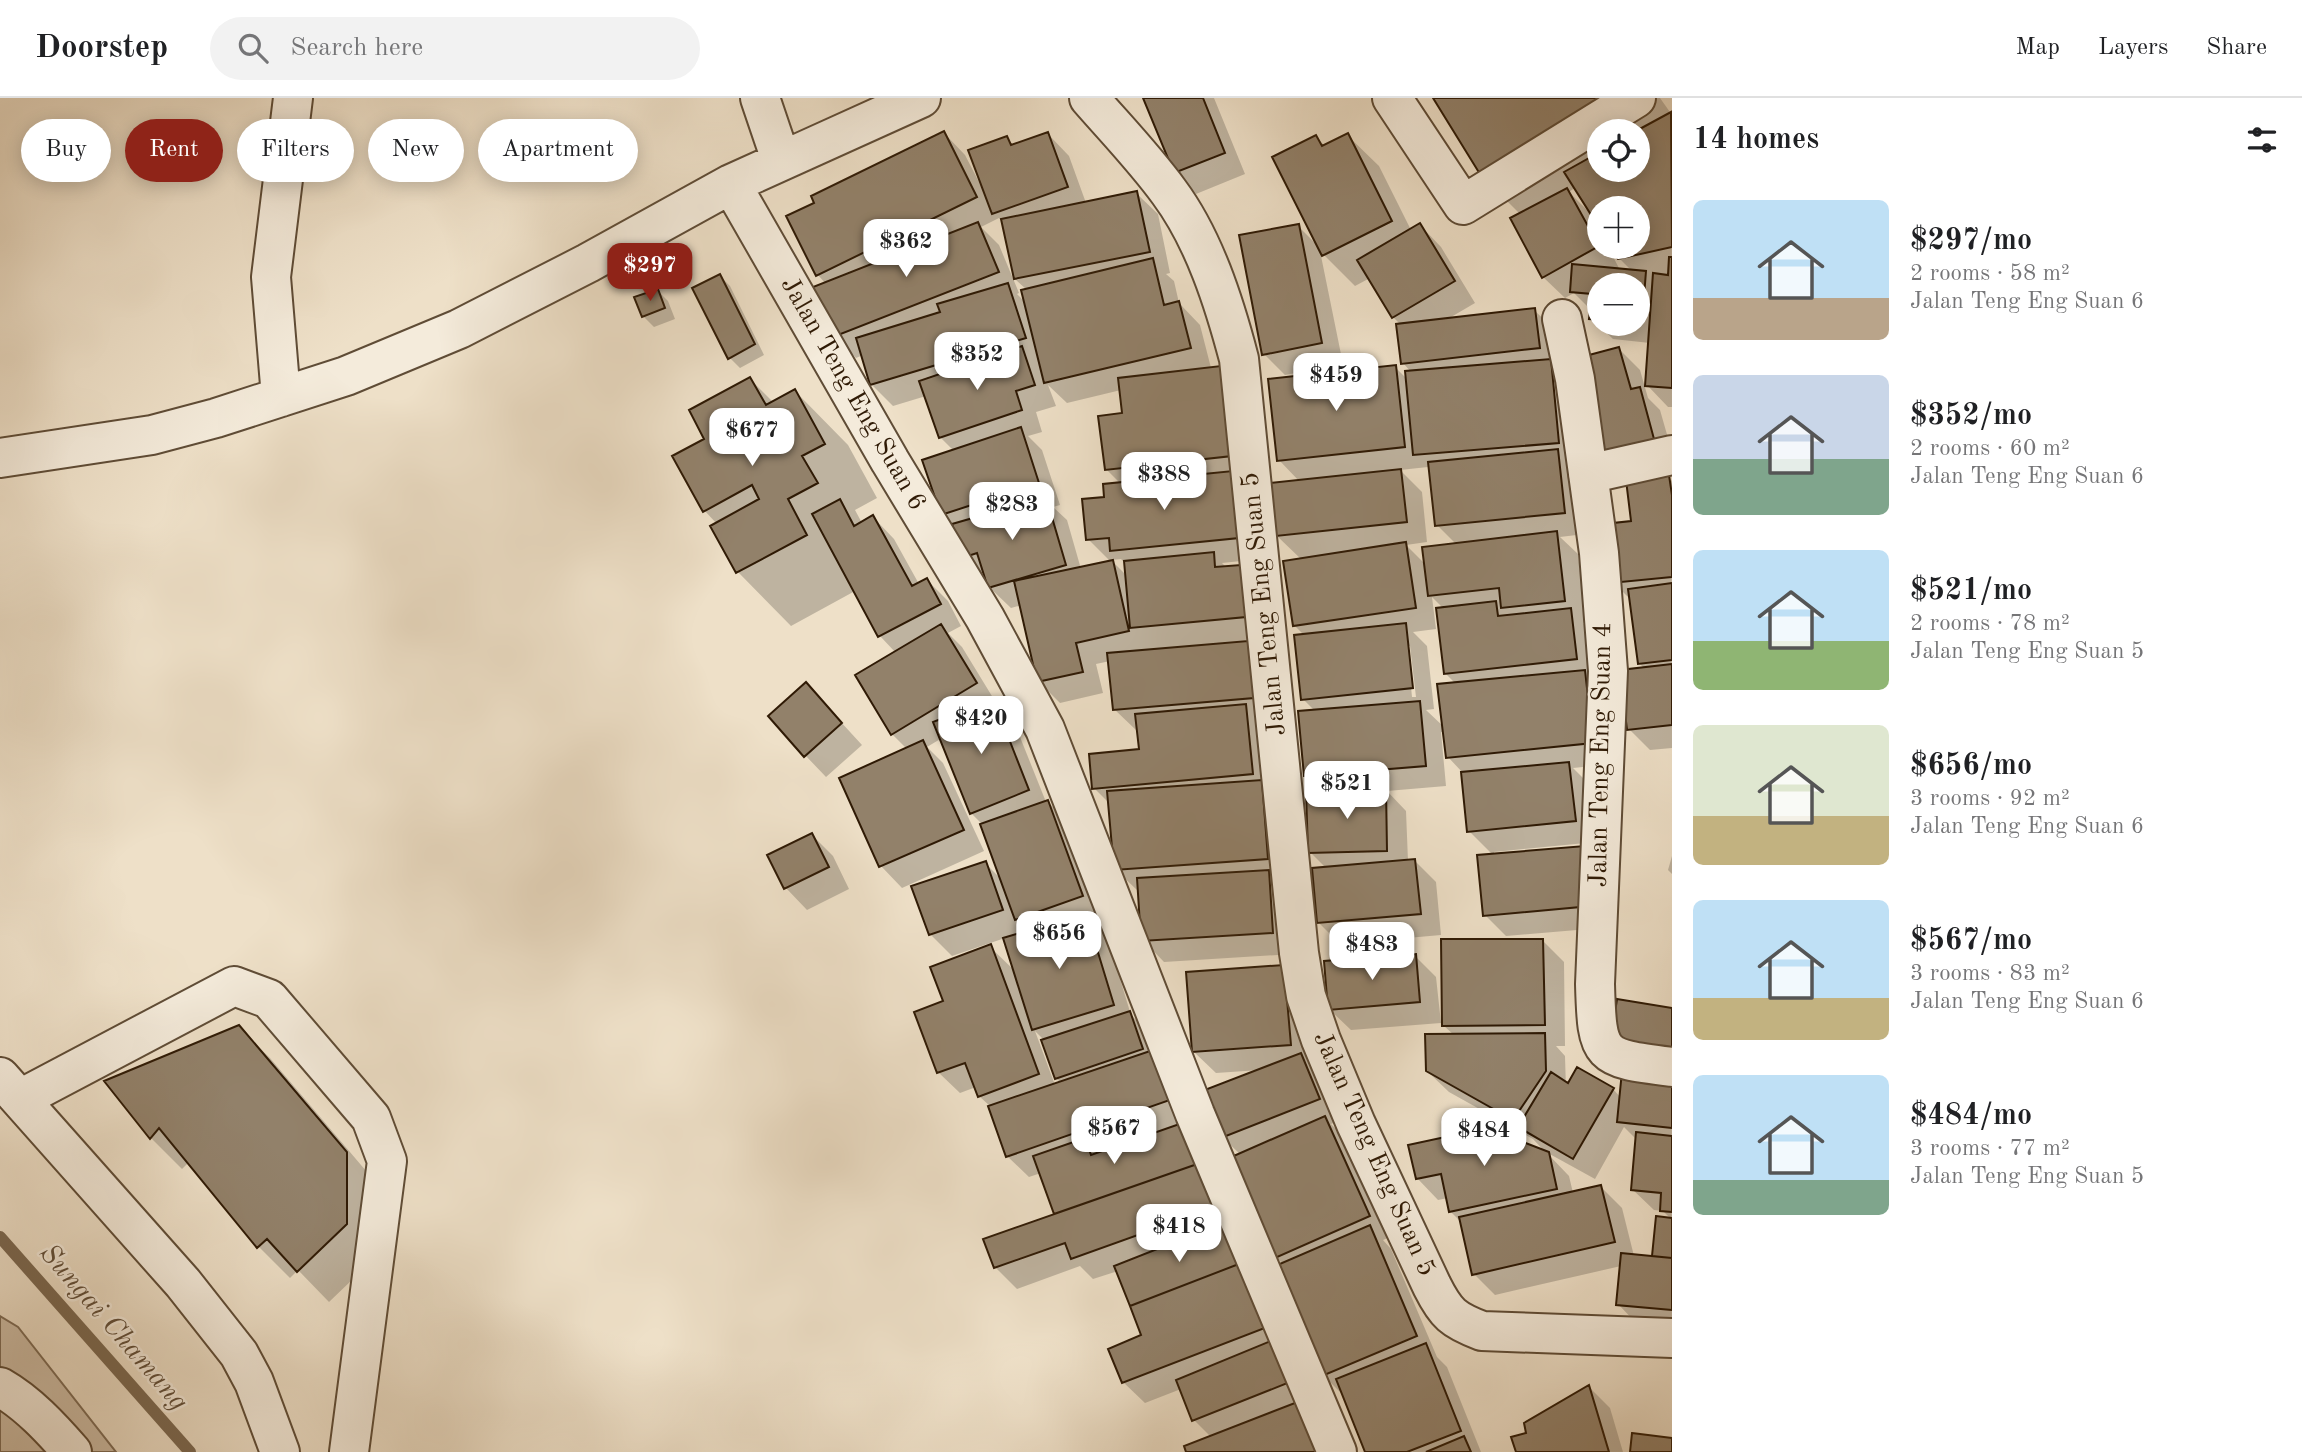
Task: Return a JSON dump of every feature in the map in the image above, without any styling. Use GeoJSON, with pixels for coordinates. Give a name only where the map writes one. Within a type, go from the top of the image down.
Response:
{"type":"FeatureCollection","features":[{"type":"Feature","properties":{"kind":"street"},"geometry":{"type":"LineString","coordinates":[[281,397],[271,276],[293,98]]}},
{"type":"Feature","properties":{"kind":"street"},"geometry":{"type":"LineString","coordinates":[[760,98],[781,160]]}},
{"type":"Feature","properties":{"kind":"street"},"geometry":{"type":"LineString","coordinates":[[0,458],[152,435],[216,418],[346,376],[459,329],[588,263],[731,184],[921,98]]}},
{"type":"Feature","properties":{"kind":"street","name":"Jalan Teng Eng Suan 5"},"geometry":{"type":"LineString","coordinates":[[1089,98],[1171,194],[1198,242],[1223,297],[1239,359],[1299,953],[1306,996],[1356,1124],[1432,1286],[1444,1310],[1460,1322],[1482,1331],[1672,1338]]}},
{"type":"Feature","properties":{"kind":"street"},"geometry":{"type":"LineString","coordinates":[[1392,98],[1463,205],[1636,98]]}},
{"type":"Feature","properties":{"kind":"street","name":"Jalan Teng Eng Suan 6"},"geometry":{"type":"LineString","coordinates":[[731,184],[890,461],[985,618],[1045,729],[1195,1114],[1337,1452]]}},
{"type":"Feature","properties":{"kind":"street","name":"Jalan Teng Eng Suan 4"},"geometry":{"type":"LineString","coordinates":[[1562,319],[1575,379],[1599,553],[1608,671],[1595,984],[1596,1030],[1602,1046],[1611,1054],[1628,1062],[1672,1067]]}},
{"type":"Feature","properties":{"kind":"street"},"geometry":{"type":"LineString","coordinates":[[1588,474],[1672,455]]}},
{"type":"Feature","properties":{"kind":"street"},"geometry":{"type":"LineString","coordinates":[[280,1452],[254,1382],[239,1353],[183,1283],[10,1088],[234,986],[269,999],[371,1118],[387,1161],[349,1452]]}},
{"type":"Feature","properties":{"kind":"street"},"geometry":{"type":"LineString","coordinates":[[0,1387],[51,1428],[72,1452]]}},
{"type":"Feature","properties":{"kind":"shaded area"},"geometry":{"type":"Polygon","coordinates":[[[0,1316],[18,1327],[116,1452],[0,1452],[0,1316]]]}},
{"type":"Feature","properties":{"kind":"building"},"geometry":{"type":"Polygon","coordinates":[[[1143,98],[1203,98],[1225,153],[1174,173],[1143,98]]]}},
{"type":"Feature","properties":{"kind":"building"},"geometry":{"type":"Polygon","coordinates":[[[1433,98],[1619,98],[1483,179],[1433,98]]]}},
{"type":"Feature","properties":{"kind":"building"},"geometry":{"type":"Polygon","coordinates":[[[1671,112],[1672,247],[1650,252],[1650,196],[1587,196],[1587,208],[1564,172],[1587,159],[1587,182],[1650,182],[1650,123],[1671,112]]]}},
{"type":"Feature","properties":{"kind":"building"},"geometry":{"type":"Polygon","coordinates":[[[944,131],[977,197],[816,276],[786,216],[814,203],[811,196],[944,131]]]}},
{"type":"Feature","properties":{"kind":"building"},"geometry":{"type":"Polygon","coordinates":[[[1048,132],[1068,187],[992,214],[968,150],[1007,136],[1011,145],[1048,132]]]}},
{"type":"Feature","properties":{"kind":"building"},"geometry":{"type":"Polygon","coordinates":[[[1348,133],[1392,221],[1322,256],[1272,157],[1316,135],[1322,146],[1348,133]]]}},
{"type":"Feature","properties":{"kind":"building"},"geometry":{"type":"Polygon","coordinates":[[[1567,188],[1587,224],[1587,253],[1542,278],[1510,218],[1567,188]]]}},
{"type":"Feature","properties":{"kind":"building"},"geometry":{"type":"Polygon","coordinates":[[[1137,191],[1150,252],[1014,279],[1001,219],[1137,191]]]}},
{"type":"Feature","properties":{"kind":"building"},"geometry":{"type":"Polygon","coordinates":[[[978,222],[999,272],[833,337],[813,287],[978,222]]]}},
{"type":"Feature","properties":{"kind":"building"},"geometry":{"type":"Polygon","coordinates":[[[1420,223],[1455,281],[1392,318],[1357,260],[1420,223]]]}},
{"type":"Feature","properties":{"kind":"building"},"geometry":{"type":"Polygon","coordinates":[[[1299,224],[1322,343],[1262,355],[1239,235],[1299,224]]]}},
{"type":"Feature","properties":{"kind":"building"},"geometry":{"type":"Polygon","coordinates":[[[1669,257],[1672,257],[1672,388],[1645,386],[1653,273],[1668,275],[1669,257]]]}},
{"type":"Feature","properties":{"kind":"building"},"geometry":{"type":"Polygon","coordinates":[[[1153,258],[1164,305],[1179,301],[1191,348],[1044,383],[1021,290],[1153,258]]]}},
{"type":"Feature","properties":{"kind":"building"},"geometry":{"type":"Polygon","coordinates":[[[1572,264],[1646,271],[1587,273],[1587,294],[1570,292],[1572,264]]]}},
{"type":"Feature","properties":{"kind":"building"},"geometry":{"type":"Polygon","coordinates":[[[720,274],[755,344],[728,359],[692,288],[720,274]]]}},
{"type":"Feature","properties":{"kind":"building"},"geometry":{"type":"Polygon","coordinates":[[[1008,283],[1026,338],[870,385],[856,338],[940,312],[937,304],[1008,283]]]}},
{"type":"Feature","properties":{"kind":"building"},"geometry":{"type":"Polygon","coordinates":[[[658,289],[665,308],[642,317],[634,297],[658,289]]]}},
{"type":"Feature","properties":{"kind":"building"},"geometry":{"type":"Polygon","coordinates":[[[1535,308],[1540,348],[1401,364],[1396,324],[1535,308]]]}},
{"type":"Feature","properties":{"kind":"building"},"geometry":{"type":"Polygon","coordinates":[[[1022,346],[1035,385],[1016,391],[1022,410],[939,438],[919,381],[1022,346]]]}},
{"type":"Feature","properties":{"kind":"building"},"geometry":{"type":"Polygon","coordinates":[[[1619,347],[1631,389],[1640,387],[1654,439],[1600,454],[1574,359],[1619,347]]]}},
{"type":"Feature","properties":{"kind":"building"},"geometry":{"type":"Polygon","coordinates":[[[1551,359],[1559,443],[1413,455],[1405,371],[1551,359]]]}},
{"type":"Feature","properties":{"kind":"building"},"geometry":{"type":"Polygon","coordinates":[[[1396,365],[1405,447],[1277,461],[1268,379],[1396,365]]]}},
{"type":"Feature","properties":{"kind":"building"},"geometry":{"type":"Polygon","coordinates":[[[1221,366],[1232,456],[1105,470],[1098,416],[1122,413],[1118,378],[1221,366]]]}},
{"type":"Feature","properties":{"kind":"building"},"geometry":{"type":"Polygon","coordinates":[[[750,377],[766,405],[795,389],[825,444],[802,456],[818,483],[788,499],[807,535],[736,573],[710,526],[759,499],[752,485],[703,512],[672,456],[704,439],[689,410],[750,377]]]}},
{"type":"Feature","properties":{"kind":"building"},"geometry":{"type":"Polygon","coordinates":[[[1021,427],[1039,483],[941,515],[922,460],[1021,427]]]}},
{"type":"Feature","properties":{"kind":"building"},"geometry":{"type":"Polygon","coordinates":[[[1558,449],[1565,513],[1435,526],[1428,462],[1558,449]]]}},
{"type":"Feature","properties":{"kind":"building"},"geometry":{"type":"Polygon","coordinates":[[[1401,469],[1407,522],[1276,536],[1269,483],[1401,469]]]}},
{"type":"Feature","properties":{"kind":"building"},"geometry":{"type":"Polygon","coordinates":[[[1233,471],[1239,538],[1110,551],[1109,538],[1086,540],[1082,499],[1104,497],[1103,484],[1233,471]]]}},
{"type":"Feature","properties":{"kind":"building"},"geometry":{"type":"Polygon","coordinates":[[[1669,475],[1672,495],[1672,577],[1611,583],[1604,524],[1631,521],[1626,480],[1669,475]]]}},
{"type":"Feature","properties":{"kind":"building"},"geometry":{"type":"Polygon","coordinates":[[[1046,497],[1066,565],[988,588],[977,553],[962,558],[952,524],[1046,497]]]}},
{"type":"Feature","properties":{"kind":"building"},"geometry":{"type":"Polygon","coordinates":[[[840,499],[854,526],[873,515],[912,586],[927,578],[941,604],[878,637],[812,514],[840,499]]]}},
{"type":"Feature","properties":{"kind":"building"},"geometry":{"type":"Polygon","coordinates":[[[1557,531],[1565,601],[1501,608],[1499,588],[1428,596],[1422,547],[1557,531]]]}},
{"type":"Feature","properties":{"kind":"building"},"geometry":{"type":"Polygon","coordinates":[[[1406,542],[1416,608],[1293,626],[1283,561],[1406,542]]]}},
{"type":"Feature","properties":{"kind":"building"},"geometry":{"type":"Polygon","coordinates":[[[1214,552],[1215,567],[1241,565],[1246,617],[1130,628],[1124,561],[1214,552]]]}},
{"type":"Feature","properties":{"kind":"building"},"geometry":{"type":"Polygon","coordinates":[[[1113,560],[1129,631],[1076,643],[1083,672],[1037,682],[1014,581],[1113,560]]]}},
{"type":"Feature","properties":{"kind":"building"},"geometry":{"type":"Polygon","coordinates":[[[1672,583],[1672,660],[1638,664],[1628,589],[1672,583]]]}},
{"type":"Feature","properties":{"kind":"building"},"geometry":{"type":"Polygon","coordinates":[[[1496,601],[1498,616],[1571,608],[1577,659],[1444,674],[1436,608],[1496,601]]]}},
{"type":"Feature","properties":{"kind":"building"},"geometry":{"type":"Polygon","coordinates":[[[1406,623],[1413,688],[1301,700],[1294,635],[1406,623]]]}},
{"type":"Feature","properties":{"kind":"building"},"geometry":{"type":"Polygon","coordinates":[[[941,624],[977,683],[891,735],[855,675],[941,624]]]}},
{"type":"Feature","properties":{"kind":"building"},"geometry":{"type":"Polygon","coordinates":[[[1248,641],[1254,698],[1113,710],[1107,653],[1248,641]]]}},
{"type":"Feature","properties":{"kind":"building"},"geometry":{"type":"Polygon","coordinates":[[[1672,664],[1672,725],[1627,730],[1620,670],[1672,664]]]}},
{"type":"Feature","properties":{"kind":"building"},"geometry":{"type":"Polygon","coordinates":[[[1585,670],[1593,743],[1446,758],[1437,684],[1585,670]]]}},
{"type":"Feature","properties":{"kind":"building"},"geometry":{"type":"Polygon","coordinates":[[[806,682],[842,723],[804,757],[768,716],[806,682]]]}},
{"type":"Feature","properties":{"kind":"building"},"geometry":{"type":"Polygon","coordinates":[[[993,698],[1029,790],[970,814],[933,722],[993,698]]]}},
{"type":"Feature","properties":{"kind":"building"},"geometry":{"type":"Polygon","coordinates":[[[1420,701],[1426,766],[1304,776],[1298,711],[1420,701]]]}},
{"type":"Feature","properties":{"kind":"building"},"geometry":{"type":"Polygon","coordinates":[[[1246,704],[1253,774],[1092,789],[1089,754],[1139,749],[1135,714],[1246,704]]]}},
{"type":"Feature","properties":{"kind":"building"},"geometry":{"type":"Polygon","coordinates":[[[923,740],[964,830],[879,867],[839,778],[923,740]]]}},
{"type":"Feature","properties":{"kind":"building"},"geometry":{"type":"Polygon","coordinates":[[[1569,762],[1576,821],[1467,832],[1461,772],[1569,762]]]}},
{"type":"Feature","properties":{"kind":"building"},"geometry":{"type":"Polygon","coordinates":[[[1262,780],[1268,859],[1114,870],[1107,791],[1262,780]]]}},
{"type":"Feature","properties":{"kind":"building"},"geometry":{"type":"Polygon","coordinates":[[[1386,788],[1387,851],[1308,853],[1306,791],[1386,788]]]}},
{"type":"Feature","properties":{"kind":"building"},"geometry":{"type":"Polygon","coordinates":[[[1048,800],[1083,896],[1015,920],[980,824],[1048,800]]]}},
{"type":"Feature","properties":{"kind":"building"},"geometry":{"type":"Polygon","coordinates":[[[812,833],[829,867],[784,889],[767,855],[812,833]]]}},
{"type":"Feature","properties":{"kind":"building"},"geometry":{"type":"Polygon","coordinates":[[[1585,846],[1591,906],[1483,916],[1477,855],[1585,846]]]}},
{"type":"Feature","properties":{"kind":"building"},"geometry":{"type":"Polygon","coordinates":[[[1415,859],[1421,914],[1317,923],[1312,868],[1415,859]]]}},
{"type":"Feature","properties":{"kind":"building"},"geometry":{"type":"Polygon","coordinates":[[[986,861],[1003,910],[929,935],[911,886],[986,861]]]}},
{"type":"Feature","properties":{"kind":"building"},"geometry":{"type":"Polygon","coordinates":[[[1269,870],[1273,933],[1141,941],[1137,878],[1269,870]]]}},
{"type":"Feature","properties":{"kind":"building"},"geometry":{"type":"Polygon","coordinates":[[[1086,913],[1114,1005],[1032,1030],[1003,938],[1086,913]]]}},
{"type":"Feature","properties":{"kind":"building"},"geometry":{"type":"Polygon","coordinates":[[[1441,939],[1543,939],[1545,1025],[1442,1026],[1441,939]]]}},
{"type":"Feature","properties":{"kind":"building"},"geometry":{"type":"Polygon","coordinates":[[[991,944],[1039,1074],[978,1097],[965,1063],[937,1073],[914,1012],[943,1001],[930,967],[991,944]]]}},
{"type":"Feature","properties":{"kind":"building"},"geometry":{"type":"Polygon","coordinates":[[[1416,954],[1420,1002],[1328,1010],[1324,961],[1416,954]]]}},
{"type":"Feature","properties":{"kind":"building"},"geometry":{"type":"Polygon","coordinates":[[[1284,965],[1291,1045],[1192,1052],[1186,972],[1284,965]]]}},
{"type":"Feature","properties":{"kind":"building"},"geometry":{"type":"Polygon","coordinates":[[[1617,999],[1672,1008],[1672,1056],[1610,1045],[1617,999]]]}},
{"type":"Feature","properties":{"kind":"building"},"geometry":{"type":"Polygon","coordinates":[[[1130,1011],[1143,1049],[1055,1079],[1041,1040],[1130,1011]]]}},
{"type":"Feature","properties":{"kind":"building"},"geometry":{"type":"Polygon","coordinates":[[[239,1025],[347,1152],[347,1224],[297,1272],[267,1239],[257,1248],[159,1128],[150,1139],[104,1081],[239,1025]]]}},
{"type":"Feature","properties":{"kind":"building"},"geometry":{"type":"Polygon","coordinates":[[[1545,1033],[1546,1071],[1513,1120],[1426,1071],[1425,1034],[1545,1033]]]}},
{"type":"Feature","properties":{"kind":"building"},"geometry":{"type":"Polygon","coordinates":[[[1153,1050],[1170,1100],[1006,1157],[988,1106],[1153,1050]]]}},
{"type":"Feature","properties":{"kind":"building"},"geometry":{"type":"Polygon","coordinates":[[[1301,1053],[1320,1099],[1221,1138],[1202,1091],[1301,1053]]]}},
{"type":"Feature","properties":{"kind":"building"},"geometry":{"type":"Polygon","coordinates":[[[1577,1067],[1614,1088],[1573,1159],[1518,1127],[1551,1072],[1568,1083],[1577,1067]]]}},
{"type":"Feature","properties":{"kind":"building"},"geometry":{"type":"Polygon","coordinates":[[[1622,1071],[1672,1076],[1672,1128],[1617,1122],[1622,1071]]]}},
{"type":"Feature","properties":{"kind":"building"},"geometry":{"type":"Polygon","coordinates":[[[1325,1116],[1370,1216],[1275,1258],[1229,1158],[1325,1116]]]}},
{"type":"Feature","properties":{"kind":"building"},"geometry":{"type":"Polygon","coordinates":[[[1188,1121],[1203,1162],[1054,1214],[1033,1156],[1085,1138],[1091,1155],[1188,1121]]]}},
{"type":"Feature","properties":{"kind":"building"},"geometry":{"type":"Polygon","coordinates":[[[1487,1128],[1549,1152],[1557,1189],[1449,1212],[1441,1174],[1416,1179],[1408,1145],[1487,1128]]]}},
{"type":"Feature","properties":{"kind":"building"},"geometry":{"type":"Polygon","coordinates":[[[1636,1132],[1672,1136],[1672,1212],[1660,1211],[1661,1193],[1631,1190],[1636,1132]]]}},
{"type":"Feature","properties":{"kind":"building"},"geometry":{"type":"Polygon","coordinates":[[[1203,1162],[1219,1206],[1071,1259],[1065,1243],[994,1268],[983,1239],[1203,1162]]]}},
{"type":"Feature","properties":{"kind":"building"},"geometry":{"type":"Polygon","coordinates":[[[1601,1185],[1615,1242],[1472,1275],[1459,1217],[1601,1185]]]}},
{"type":"Feature","properties":{"kind":"building"},"geometry":{"type":"Polygon","coordinates":[[[1656,1216],[1672,1218],[1672,1258],[1652,1256],[1656,1216]]]}},
{"type":"Feature","properties":{"kind":"building"},"geometry":{"type":"Polygon","coordinates":[[[1228,1221],[1244,1262],[1130,1306],[1114,1266],[1228,1221]]]}},
{"type":"Feature","properties":{"kind":"building"},"geometry":{"type":"Polygon","coordinates":[[[1370,1225],[1417,1336],[1322,1376],[1275,1266],[1370,1225]]]}},
{"type":"Feature","properties":{"kind":"building"},"geometry":{"type":"Polygon","coordinates":[[[1621,1253],[1672,1258],[1672,1310],[1616,1305],[1621,1253]]]}},
{"type":"Feature","properties":{"kind":"building"},"geometry":{"type":"Polygon","coordinates":[[[1244,1262],[1270,1326],[1122,1383],[1108,1349],[1141,1335],[1130,1306],[1244,1262]]]}},
{"type":"Feature","properties":{"kind":"building"},"geometry":{"type":"Polygon","coordinates":[[[1278,1338],[1295,1380],[1192,1421],[1176,1380],[1278,1338]]]}},
{"type":"Feature","properties":{"kind":"building"},"geometry":{"type":"Polygon","coordinates":[[[1426,1343],[1461,1431],[1407,1452],[1365,1452],[1336,1379],[1426,1343]]]}},
{"type":"Feature","properties":{"kind":"building"},"geometry":{"type":"Polygon","coordinates":[[[1589,1385],[1609,1452],[1516,1452],[1511,1437],[1526,1433],[1524,1423],[1589,1385]]]}},
{"type":"Feature","properties":{"kind":"building"},"geometry":{"type":"Polygon","coordinates":[[[1300,1401],[1319,1452],[1186,1452],[1184,1446],[1300,1401]]]}},
{"type":"Feature","properties":{"kind":"building"},"geometry":{"type":"Polygon","coordinates":[[[1632,1433],[1672,1438],[1672,1452],[1630,1452],[1632,1433]]]}},
{"type":"Feature","properties":{"kind":"building"},"geometry":{"type":"Polygon","coordinates":[[[1464,1436],[1471,1452],[1426,1452],[1464,1436]]]}},
{"type":"Feature","properties":{"kind":"waterway","name":"Sungai Chamang"},"geometry":{"type":"LineString","coordinates":[[0,1237],[190,1452]]}}]}
